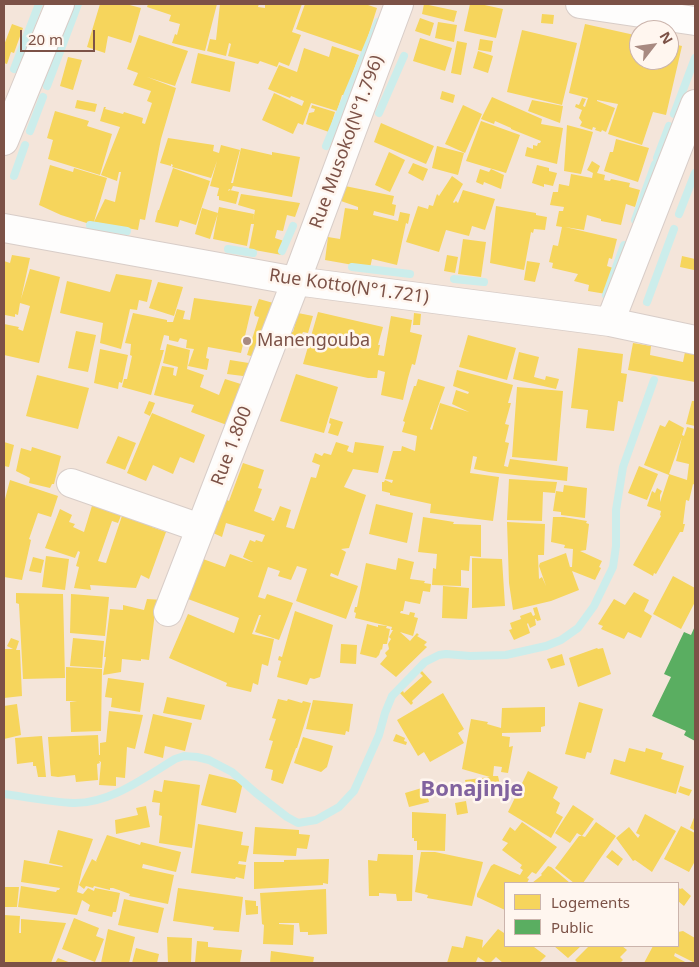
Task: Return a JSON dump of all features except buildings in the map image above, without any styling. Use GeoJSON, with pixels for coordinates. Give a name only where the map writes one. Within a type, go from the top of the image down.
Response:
{"type":"FeatureCollection","features":[{"type":"Feature","properties":{"kind":"street"},"geometry":{"type":"LineString","coordinates":[[4,141],[60,4]]}},
{"type":"Feature","properties":{"kind":"street","name":"Rue Musoko(N°1.796)"},"geometry":{"type":"LineString","coordinates":[[296,281],[399,4]]}},
{"type":"Feature","properties":{"kind":"street"},"geometry":{"type":"LineString","coordinates":[[580,4],[695,22]]}},
{"type":"Feature","properties":{"kind":"street"},"geometry":{"type":"LineString","coordinates":[[610,322],[695,104]]}},
{"type":"Feature","properties":{"kind":"street","name":"Rue Kotto(N°1.721)"},"geometry":{"type":"LineString","coordinates":[[4,228],[296,281],[610,322],[695,340]]}},
{"type":"Feature","properties":{"kind":"street","name":"Rue 1.800"},"geometry":{"type":"LineString","coordinates":[[168,612],[296,281]]}},
{"type":"Feature","properties":{"kind":"street"},"geometry":{"type":"LineString","coordinates":[[71,484],[200,528]]}},
{"type":"Feature","properties":{"kind":"shaded area"},"geometry":{"type":"Polygon","coordinates":[[[4,4],[695,4],[695,963],[4,963],[4,4]]]}},
{"type":"Feature","properties":{"kind":"waterway"},"geometry":{"type":"LineString","coordinates":[[14,69],[39,4]]}},
{"type":"Feature","properties":{"kind":"waterway"},"geometry":{"type":"LineString","coordinates":[[47,86],[78,4]]}},
{"type":"Feature","properties":{"kind":"waterway"},"geometry":{"type":"LineString","coordinates":[[326,146],[378,22]]}},
{"type":"Feature","properties":{"kind":"waterway"},"geometry":{"type":"LineString","coordinates":[[379,113],[404,56]]}},
{"type":"Feature","properties":{"kind":"waterway"},"geometry":{"type":"LineString","coordinates":[[674,114],[695,58]]}},
{"type":"Feature","properties":{"kind":"waterway"},"geometry":{"type":"LineString","coordinates":[[30,131],[43,97]]}},
{"type":"Feature","properties":{"kind":"waterway"},"geometry":{"type":"LineString","coordinates":[[657,158],[669,126]]}},
{"type":"Feature","properties":{"kind":"waterway"},"geometry":{"type":"LineString","coordinates":[[14,176],[25,145]]}},
{"type":"Feature","properties":{"kind":"waterway"},"geometry":{"type":"LineString","coordinates":[[635,220],[655,164]]}},
{"type":"Feature","properties":{"kind":"waterway"},"geometry":{"type":"LineString","coordinates":[[679,214],[695,173]]}},
{"type":"Feature","properties":{"kind":"waterway"},"geometry":{"type":"LineString","coordinates":[[90,225],[127,231]]}},
{"type":"Feature","properties":{"kind":"waterway"},"geometry":{"type":"LineString","coordinates":[[282,251],[293,226]]}},
{"type":"Feature","properties":{"kind":"waterway"},"geometry":{"type":"LineString","coordinates":[[647,302],[674,229]]}},
{"type":"Feature","properties":{"kind":"waterway"},"geometry":{"type":"LineString","coordinates":[[606,295],[624,245]]}},
{"type":"Feature","properties":{"kind":"waterway"},"geometry":{"type":"LineString","coordinates":[[228,249],[253,253]]}},
{"type":"Feature","properties":{"kind":"waterway"},"geometry":{"type":"LineString","coordinates":[[352,267],[410,274]]}},
{"type":"Feature","properties":{"kind":"waterway"},"geometry":{"type":"LineString","coordinates":[[454,279],[484,282]]}},
{"type":"Feature","properties":{"kind":"waterway"},"geometry":{"type":"LineString","coordinates":[[4,794],[47,801],[87,802],[127,788],[175,759],[184,756],[209,760],[232,772],[287,817],[298,823],[316,820],[339,807],[354,791],[379,735],[392,696],[425,662],[439,655],[446,654],[470,656],[506,655],[546,646],[561,640],[578,628],[594,606],[613,567],[616,546],[616,510],[623,467],[654,380]]}},
{"type":"Feature","properties":{"kind":"place","name":"Manengouba"},"geometry":{"type":"Point","coordinates":[247,341]}},
{"type":"Feature","properties":{"kind":"district","name":"Bonajinje"},"geometry":{"type":"Point","coordinates":[472,790]}}]}
